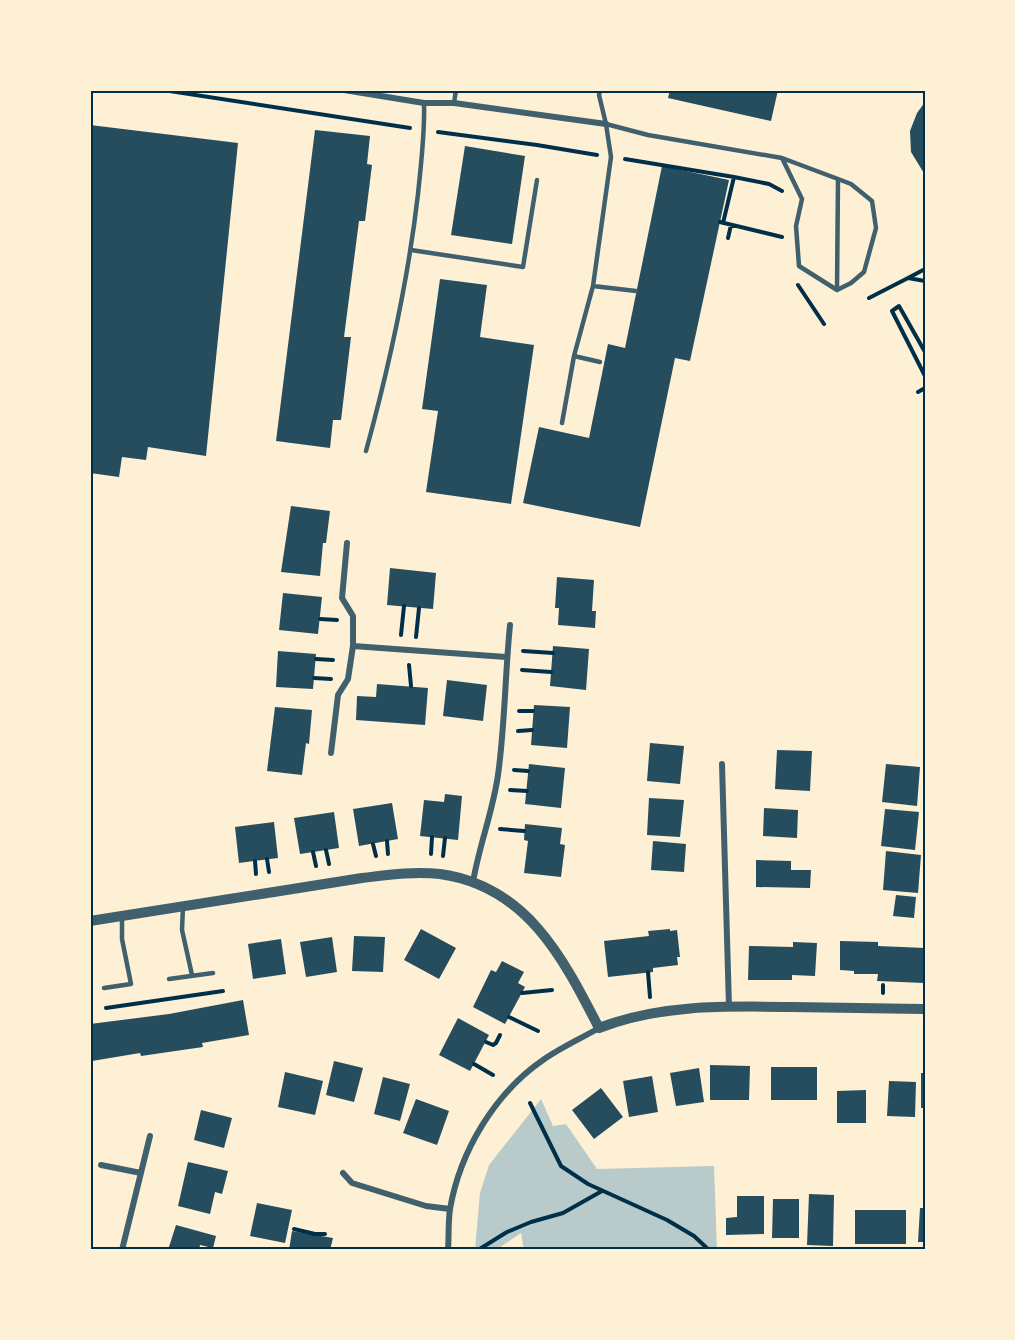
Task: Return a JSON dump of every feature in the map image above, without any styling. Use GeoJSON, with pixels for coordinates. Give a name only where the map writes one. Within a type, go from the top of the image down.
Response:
{"type":"FeatureCollection","features":[{"type":"Feature","properties":{"kind":"street"},"geometry":{"type":"LineString","coordinates":[[344,90],[424,103],[454,104],[606,124]]}},
{"type":"Feature","properties":{"kind":"street"},"geometry":{"type":"LineString","coordinates":[[331,753],[338,695],[348,679],[353,646],[353,616],[342,598],[347,543]]}},
{"type":"Feature","properties":{"kind":"street"},"geometry":{"type":"LineString","coordinates":[[472,882],[498,778],[510,625]]}},
{"type":"Feature","properties":{"kind":"street"},"geometry":{"type":"LineString","coordinates":[[353,646],[506,657]]}},
{"type":"Feature","properties":{"kind":"street"},"geometry":{"type":"LineString","coordinates":[[722,764],[729,1007]]}},
{"type":"Feature","properties":{"kind":"street"},"geometry":{"type":"LineString","coordinates":[[90,921],[394,874],[440,874],[472,882],[516,905],[531,919],[568,971],[598,1028]]}},
{"type":"Feature","properties":{"kind":"street"},"geometry":{"type":"LineString","coordinates":[[448,1250],[450,1209],[461,1170],[482,1124],[501,1097],[542,1061],[598,1028],[625,1018],[676,1008],[925,1009]]}},
{"type":"Feature","properties":{"kind":"street"},"geometry":{"type":"LineString","coordinates":[[123,1250],[150,1136]]}},
{"type":"Feature","properties":{"kind":"street"},"geometry":{"type":"LineString","coordinates":[[101,1165],[141,1173]]}},
{"type":"Feature","properties":{"kind":"street"},"geometry":{"type":"LineString","coordinates":[[344,1173],[352,1183],[426,1206],[450,1209]]}},
{"type":"Feature","properties":{"kind":"lane"},"geometry":{"type":"LineString","coordinates":[[454,104],[456,90]]}},
{"type":"Feature","properties":{"kind":"lane"},"geometry":{"type":"LineString","coordinates":[[562,423],[574,356],[593,286],[611,157],[600,90]]}},
{"type":"Feature","properties":{"kind":"lane"},"geometry":{"type":"LineString","coordinates":[[366,451],[411,250],[425,130],[424,103]]}},
{"type":"Feature","properties":{"kind":"lane"},"geometry":{"type":"LineString","coordinates":[[606,124],[648,135],[782,158],[851,184],[872,201],[876,228],[864,272],[851,284],[837,291]]}},
{"type":"Feature","properties":{"kind":"lane"},"geometry":{"type":"LineString","coordinates":[[782,158],[802,199],[796,226],[799,267],[837,291]]}},
{"type":"Feature","properties":{"kind":"lane"},"geometry":{"type":"LineString","coordinates":[[837,291],[838,179]]}},
{"type":"Feature","properties":{"kind":"lane"},"geometry":{"type":"LineString","coordinates":[[411,250],[523,267],[537,180]]}},
{"type":"Feature","properties":{"kind":"lane"},"geometry":{"type":"LineString","coordinates":[[593,286],[636,291]]}},
{"type":"Feature","properties":{"kind":"lane"},"geometry":{"type":"LineString","coordinates":[[574,356],[600,362]]}},
{"type":"Feature","properties":{"kind":"lane"},"geometry":{"type":"LineString","coordinates":[[183,906],[182,930],[192,975]]}},
{"type":"Feature","properties":{"kind":"lane"},"geometry":{"type":"LineString","coordinates":[[104,988],[131,984],[122,939],[122,916]]}},
{"type":"Feature","properties":{"kind":"lane"},"geometry":{"type":"LineString","coordinates":[[169,979],[213,973]]}},
{"type":"Feature","properties":{"kind":"path"},"geometry":{"type":"LineString","coordinates":[[163,90],[402,127]]}},
{"type":"Feature","properties":{"kind":"path"},"geometry":{"type":"LineString","coordinates":[[443,132],[537,144],[589,154]]}},
{"type":"Feature","properties":{"kind":"path"},"geometry":{"type":"LineString","coordinates":[[629,159],[769,184],[784,192]]}},
{"type":"Feature","properties":{"kind":"path"},"geometry":{"type":"LineString","coordinates":[[734,177],[721,223],[782,239],[783,228]]}},
{"type":"Feature","properties":{"kind":"path"},"geometry":{"type":"LineString","coordinates":[[728,238],[731,225]]}},
{"type":"Feature","properties":{"kind":"path"},"geometry":{"type":"LineString","coordinates":[[869,298],[925,269]]}},
{"type":"Feature","properties":{"kind":"path"},"geometry":{"type":"LineString","coordinates":[[908,278],[925,281]]}},
{"type":"Feature","properties":{"kind":"path"},"geometry":{"type":"LineString","coordinates":[[794,281],[802,288],[824,324]]}},
{"type":"Feature","properties":{"kind":"path"},"geometry":{"type":"LineString","coordinates":[[925,352],[899,306],[892,311],[925,376]]}},
{"type":"Feature","properties":{"kind":"path"},"geometry":{"type":"LineString","coordinates":[[918,392],[925,388]]}},
{"type":"Feature","properties":{"kind":"path"},"geometry":{"type":"LineString","coordinates":[[401,636],[404,606]]}},
{"type":"Feature","properties":{"kind":"path"},"geometry":{"type":"LineString","coordinates":[[416,637],[419,608]]}},
{"type":"Feature","properties":{"kind":"path"},"geometry":{"type":"LineString","coordinates":[[320,619],[337,620]]}},
{"type":"Feature","properties":{"kind":"path"},"geometry":{"type":"LineString","coordinates":[[523,651],[553,652]]}},
{"type":"Feature","properties":{"kind":"path"},"geometry":{"type":"LineString","coordinates":[[315,659],[333,660]]}},
{"type":"Feature","properties":{"kind":"path"},"geometry":{"type":"LineString","coordinates":[[410,665],[411,686]]}},
{"type":"Feature","properties":{"kind":"path"},"geometry":{"type":"LineString","coordinates":[[522,670],[551,672]]}},
{"type":"Feature","properties":{"kind":"path"},"geometry":{"type":"LineString","coordinates":[[314,678],[332,679]]}},
{"type":"Feature","properties":{"kind":"path"},"geometry":{"type":"LineString","coordinates":[[519,711],[533,711]]}},
{"type":"Feature","properties":{"kind":"path"},"geometry":{"type":"LineString","coordinates":[[517,731],[532,730]]}},
{"type":"Feature","properties":{"kind":"path"},"geometry":{"type":"LineString","coordinates":[[513,770],[528,771]]}},
{"type":"Feature","properties":{"kind":"path"},"geometry":{"type":"LineString","coordinates":[[509,790],[527,791]]}},
{"type":"Feature","properties":{"kind":"path"},"geometry":{"type":"LineString","coordinates":[[499,829],[524,831]]}},
{"type":"Feature","properties":{"kind":"path"},"geometry":{"type":"LineString","coordinates":[[431,854],[432,837]]}},
{"type":"Feature","properties":{"kind":"path"},"geometry":{"type":"LineString","coordinates":[[443,856],[445,838]]}},
{"type":"Feature","properties":{"kind":"path"},"geometry":{"type":"LineString","coordinates":[[387,841],[388,854]]}},
{"type":"Feature","properties":{"kind":"path"},"geometry":{"type":"LineString","coordinates":[[373,844],[376,856]]}},
{"type":"Feature","properties":{"kind":"path"},"geometry":{"type":"LineString","coordinates":[[326,850],[329,864]]}},
{"type":"Feature","properties":{"kind":"path"},"geometry":{"type":"LineString","coordinates":[[313,852],[316,866]]}},
{"type":"Feature","properties":{"kind":"path"},"geometry":{"type":"LineString","coordinates":[[267,859],[269,872]]}},
{"type":"Feature","properties":{"kind":"path"},"geometry":{"type":"LineString","coordinates":[[255,861],[256,873]]}},
{"type":"Feature","properties":{"kind":"path"},"geometry":{"type":"LineString","coordinates":[[648,972],[650,997]]}},
{"type":"Feature","properties":{"kind":"path"},"geometry":{"type":"LineString","coordinates":[[522,993],[552,990]]}},
{"type":"Feature","properties":{"kind":"path"},"geometry":{"type":"LineString","coordinates":[[106,1008],[223,991]]}},
{"type":"Feature","properties":{"kind":"path"},"geometry":{"type":"LineString","coordinates":[[509,1017],[538,1031]]}},
{"type":"Feature","properties":{"kind":"path"},"geometry":{"type":"LineString","coordinates":[[486,1041],[493,1045],[500,1035]]}},
{"type":"Feature","properties":{"kind":"path"},"geometry":{"type":"LineString","coordinates":[[474,1064],[493,1075]]}},
{"type":"Feature","properties":{"kind":"path"},"geometry":{"type":"LineString","coordinates":[[530,1103],[561,1166],[588,1184],[667,1220],[694,1236],[709,1250]]}},
{"type":"Feature","properties":{"kind":"path"},"geometry":{"type":"LineString","coordinates":[[478,1250],[507,1232],[531,1222],[563,1214],[603,1191]]}},
{"type":"Feature","properties":{"kind":"path"},"geometry":{"type":"LineString","coordinates":[[294,1229],[325,1234]]}},
{"type":"Feature","properties":{"kind":"shaded area"},"geometry":{"type":"Polygon","coordinates":[[[541,1099],[553,1126],[566,1124],[597,1169],[714,1166],[717,1250],[594,1250],[561,1247],[558,1250],[524,1250],[521,1233],[496,1250],[475,1250],[480,1193],[489,1165],[541,1099]]]}},
{"type":"Feature","properties":{"kind":"building"},"geometry":{"type":"Polygon","coordinates":[[[670,90],[778,90],[771,121],[668,98],[670,90]]]}},
{"type":"Feature","properties":{"kind":"building"},"geometry":{"type":"Polygon","coordinates":[[[925,102],[925,175],[911,152],[910,131],[917,113],[925,102]]]}},
{"type":"Feature","properties":{"kind":"building"},"geometry":{"type":"Polygon","coordinates":[[[90,125],[238,143],[206,456],[148,447],[146,460],[122,457],[119,477],[90,473],[90,125]]]}},
{"type":"Feature","properties":{"kind":"building"},"geometry":{"type":"Polygon","coordinates":[[[315,130],[370,136],[367,164],[372,165],[365,221],[359,221],[344,337],[351,337],[341,420],[333,420],[330,448],[276,441],[315,130]]]}},
{"type":"Feature","properties":{"kind":"building"},"geometry":{"type":"Polygon","coordinates":[[[465,146],[525,156],[512,244],[451,235],[465,146]]]}},
{"type":"Feature","properties":{"kind":"building"},"geometry":{"type":"Polygon","coordinates":[[[662,166],[729,180],[690,361],[675,358],[640,527],[523,503],[539,427],[589,438],[608,344],[625,348],[662,166]]]}},
{"type":"Feature","properties":{"kind":"building"},"geometry":{"type":"Polygon","coordinates":[[[440,279],[487,285],[480,337],[534,345],[511,504],[426,492],[438,411],[422,409],[440,279]]]}},
{"type":"Feature","properties":{"kind":"building"},"geometry":{"type":"Polygon","coordinates":[[[291,506],[330,511],[326,543],[323,543],[320,576],[281,572],[291,506]]]}},
{"type":"Feature","properties":{"kind":"building"},"geometry":{"type":"Polygon","coordinates":[[[390,568],[436,573],[433,609],[387,605],[390,568]]]}},
{"type":"Feature","properties":{"kind":"building"},"geometry":{"type":"Polygon","coordinates":[[[557,577],[594,580],[592,611],[596,611],[595,628],[558,625],[559,608],[555,608],[557,577]]]}},
{"type":"Feature","properties":{"kind":"building"},"geometry":{"type":"Polygon","coordinates":[[[283,593],[322,597],[318,634],[279,630],[283,593]]]}},
{"type":"Feature","properties":{"kind":"building"},"geometry":{"type":"Polygon","coordinates":[[[553,646],[589,649],[586,690],[550,686],[553,646]]]}},
{"type":"Feature","properties":{"kind":"building"},"geometry":{"type":"Polygon","coordinates":[[[278,651],[316,654],[313,689],[276,687],[278,651]]]}},
{"type":"Feature","properties":{"kind":"building"},"geometry":{"type":"Polygon","coordinates":[[[447,680],[487,685],[483,721],[443,716],[447,680]]]}},
{"type":"Feature","properties":{"kind":"building"},"geometry":{"type":"Polygon","coordinates":[[[377,684],[428,688],[425,725],[356,720],[357,696],[376,697],[377,684]]]}},
{"type":"Feature","properties":{"kind":"building"},"geometry":{"type":"Polygon","coordinates":[[[534,705],[570,707],[567,748],[531,745],[534,705]]]}},
{"type":"Feature","properties":{"kind":"building"},"geometry":{"type":"Polygon","coordinates":[[[275,707],[312,710],[309,744],[306,743],[302,775],[267,771],[275,707]]]}},
{"type":"Feature","properties":{"kind":"building"},"geometry":{"type":"Polygon","coordinates":[[[650,743],[684,746],[680,784],[647,781],[650,743]]]}},
{"type":"Feature","properties":{"kind":"building"},"geometry":{"type":"Polygon","coordinates":[[[777,750],[812,751],[810,791],[775,789],[777,750]]]}},
{"type":"Feature","properties":{"kind":"building"},"geometry":{"type":"Polygon","coordinates":[[[529,764],[565,768],[561,808],[525,804],[529,764]]]}},
{"type":"Feature","properties":{"kind":"building"},"geometry":{"type":"Polygon","coordinates":[[[886,764],[920,767],[917,806],[882,802],[886,764]]]}},
{"type":"Feature","properties":{"kind":"building"},"geometry":{"type":"Polygon","coordinates":[[[445,794],[462,796],[458,840],[420,836],[424,800],[444,802],[445,794]]]}},
{"type":"Feature","properties":{"kind":"building"},"geometry":{"type":"Polygon","coordinates":[[[649,798],[684,800],[680,837],[647,835],[649,798]]]}},
{"type":"Feature","properties":{"kind":"building"},"geometry":{"type":"Polygon","coordinates":[[[392,803],[398,839],[359,846],[353,809],[392,803]]]}},
{"type":"Feature","properties":{"kind":"building"},"geometry":{"type":"Polygon","coordinates":[[[764,808],[798,810],[797,838],[763,836],[764,808]]]}},
{"type":"Feature","properties":{"kind":"building"},"geometry":{"type":"Polygon","coordinates":[[[885,809],[919,812],[915,850],[881,846],[885,809]]]}},
{"type":"Feature","properties":{"kind":"building"},"geometry":{"type":"Polygon","coordinates":[[[334,812],[339,848],[300,854],[294,818],[334,812]]]}},
{"type":"Feature","properties":{"kind":"building"},"geometry":{"type":"Polygon","coordinates":[[[274,822],[278,858],[239,863],[235,827],[274,822]]]}},
{"type":"Feature","properties":{"kind":"building"},"geometry":{"type":"Polygon","coordinates":[[[525,824],[562,828],[560,844],[565,845],[561,877],[524,873],[528,841],[524,840],[525,824]]]}},
{"type":"Feature","properties":{"kind":"building"},"geometry":{"type":"Polygon","coordinates":[[[653,841],[686,844],[684,872],[651,870],[653,841]]]}},
{"type":"Feature","properties":{"kind":"building"},"geometry":{"type":"Polygon","coordinates":[[[886,851],[921,855],[918,893],[883,890],[886,851]]]}},
{"type":"Feature","properties":{"kind":"building"},"geometry":{"type":"Polygon","coordinates":[[[756,860],[791,861],[791,870],[811,870],[810,888],[756,887],[756,860]]]}},
{"type":"Feature","properties":{"kind":"building"},"geometry":{"type":"Polygon","coordinates":[[[896,895],[916,897],[914,918],[893,916],[896,895]]]}},
{"type":"Feature","properties":{"kind":"building"},"geometry":{"type":"Polygon","coordinates":[[[421,929],[456,948],[439,979],[404,960],[421,929]]]}},
{"type":"Feature","properties":{"kind":"building"},"geometry":{"type":"Polygon","coordinates":[[[670,929],[670,931],[677,930],[680,957],[677,957],[678,965],[653,968],[653,972],[608,977],[604,941],[649,936],[648,931],[670,929]]]}},
{"type":"Feature","properties":{"kind":"building"},"geometry":{"type":"Polygon","coordinates":[[[354,936],[385,937],[383,972],[352,971],[354,936]]]}},
{"type":"Feature","properties":{"kind":"building"},"geometry":{"type":"Polygon","coordinates":[[[332,937],[337,972],[306,977],[300,942],[332,937]]]}},
{"type":"Feature","properties":{"kind":"building"},"geometry":{"type":"Polygon","coordinates":[[[281,939],[286,974],[253,979],[248,944],[281,939]]]}},
{"type":"Feature","properties":{"kind":"building"},"geometry":{"type":"Polygon","coordinates":[[[840,941],[878,942],[878,946],[925,948],[924,983],[877,981],[878,974],[854,974],[854,971],[840,970],[840,941]]]}},
{"type":"Feature","properties":{"kind":"building"},"geometry":{"type":"Polygon","coordinates":[[[793,942],[817,943],[815,976],[792,975],[792,980],[748,980],[749,946],[793,947],[793,942]]]}},
{"type":"Feature","properties":{"kind":"building"},"geometry":{"type":"Polygon","coordinates":[[[502,961],[524,972],[518,983],[525,987],[505,1024],[473,1007],[491,970],[496,972],[502,961]]]}},
{"type":"Feature","properties":{"kind":"building"},"geometry":{"type":"Polygon","coordinates":[[[243,1000],[249,1035],[202,1043],[203,1047],[141,1056],[140,1053],[92,1061],[90,1024],[169,1014],[243,1000]]]}},
{"type":"Feature","properties":{"kind":"building"},"geometry":{"type":"Polygon","coordinates":[[[458,1018],[489,1035],[470,1071],[439,1055],[458,1018]]]}},
{"type":"Feature","properties":{"kind":"building"},"geometry":{"type":"Polygon","coordinates":[[[334,1061],[363,1068],[354,1102],[326,1095],[334,1061]]]}},
{"type":"Feature","properties":{"kind":"building"},"geometry":{"type":"Polygon","coordinates":[[[710,1065],[750,1066],[749,1100],[710,1100],[710,1065]]]}},
{"type":"Feature","properties":{"kind":"building"},"geometry":{"type":"Polygon","coordinates":[[[771,1067],[817,1067],[817,1100],[771,1100],[771,1067]]]}},
{"type":"Feature","properties":{"kind":"building"},"geometry":{"type":"Polygon","coordinates":[[[699,1068],[704,1102],[676,1106],[670,1073],[699,1068]]]}},
{"type":"Feature","properties":{"kind":"building"},"geometry":{"type":"Polygon","coordinates":[[[285,1072],[323,1081],[315,1115],[278,1107],[285,1072]]]}},
{"type":"Feature","properties":{"kind":"building"},"geometry":{"type":"Polygon","coordinates":[[[921,1073],[925,1073],[925,1108],[921,1108],[921,1073]]]}},
{"type":"Feature","properties":{"kind":"building"},"geometry":{"type":"Polygon","coordinates":[[[652,1076],[658,1112],[629,1117],[623,1081],[652,1076]]]}},
{"type":"Feature","properties":{"kind":"building"},"geometry":{"type":"Polygon","coordinates":[[[383,1077],[410,1084],[400,1121],[374,1114],[383,1077]]]}},
{"type":"Feature","properties":{"kind":"building"},"geometry":{"type":"Polygon","coordinates":[[[889,1081],[916,1082],[915,1117],[887,1116],[889,1081]]]}},
{"type":"Feature","properties":{"kind":"building"},"geometry":{"type":"Polygon","coordinates":[[[601,1088],[623,1117],[594,1139],[572,1110],[601,1088]]]}},
{"type":"Feature","properties":{"kind":"building"},"geometry":{"type":"Polygon","coordinates":[[[866,1090],[866,1123],[837,1123],[837,1091],[866,1090]]]}},
{"type":"Feature","properties":{"kind":"building"},"geometry":{"type":"Polygon","coordinates":[[[416,1099],[449,1111],[437,1145],[403,1133],[416,1099]]]}},
{"type":"Feature","properties":{"kind":"building"},"geometry":{"type":"Polygon","coordinates":[[[201,1110],[232,1118],[224,1148],[194,1140],[201,1110]]]}},
{"type":"Feature","properties":{"kind":"building"},"geometry":{"type":"Polygon","coordinates":[[[188,1162],[228,1171],[222,1194],[215,1192],[210,1214],[178,1206],[188,1162]]]}},
{"type":"Feature","properties":{"kind":"building"},"geometry":{"type":"Polygon","coordinates":[[[809,1194],[834,1195],[833,1246],[807,1245],[809,1194]]]}},
{"type":"Feature","properties":{"kind":"building"},"geometry":{"type":"Polygon","coordinates":[[[737,1196],[764,1196],[764,1234],[726,1235],[726,1218],[737,1217],[737,1196]]]}},
{"type":"Feature","properties":{"kind":"building"},"geometry":{"type":"Polygon","coordinates":[[[773,1199],[799,1199],[799,1238],[772,1238],[773,1199]]]}},
{"type":"Feature","properties":{"kind":"building"},"geometry":{"type":"Polygon","coordinates":[[[257,1203],[292,1210],[285,1243],[250,1236],[257,1203]]]}},
{"type":"Feature","properties":{"kind":"building"},"geometry":{"type":"Polygon","coordinates":[[[920,1208],[925,1208],[925,1242],[918,1242],[920,1208]]]}},
{"type":"Feature","properties":{"kind":"building"},"geometry":{"type":"Polygon","coordinates":[[[855,1210],[906,1210],[906,1244],[855,1244],[855,1210]]]}},
{"type":"Feature","properties":{"kind":"building"},"geometry":{"type":"Polygon","coordinates":[[[176,1225],[216,1236],[213,1248],[200,1245],[199,1250],[168,1250],[176,1225]]]}},
{"type":"Feature","properties":{"kind":"building"},"geometry":{"type":"Polygon","coordinates":[[[292,1231],[333,1238],[330,1250],[289,1250],[292,1231]]]}}]}
